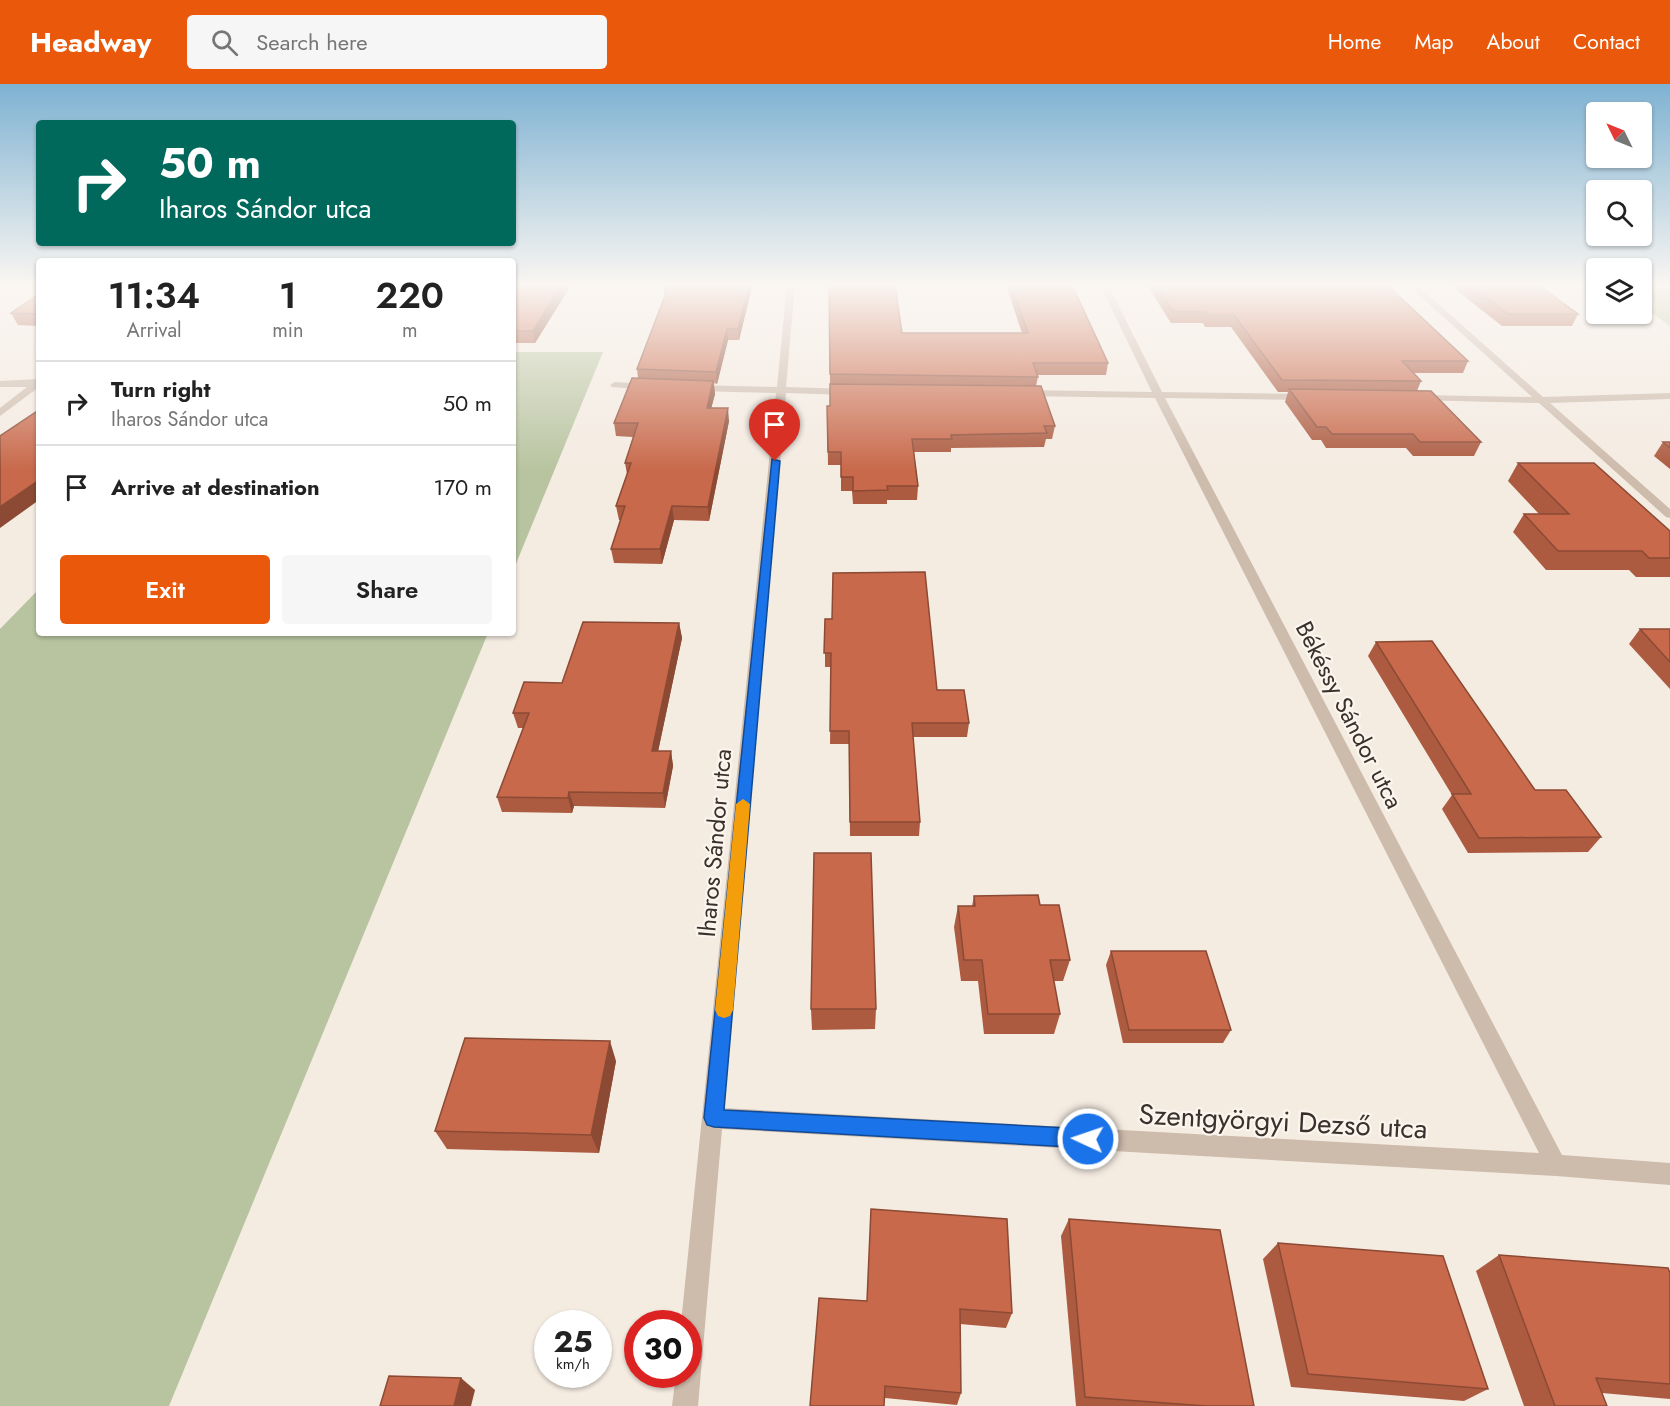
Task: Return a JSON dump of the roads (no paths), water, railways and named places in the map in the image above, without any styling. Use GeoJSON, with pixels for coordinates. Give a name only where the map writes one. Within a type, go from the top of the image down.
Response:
{"type":"FeatureCollection","features":[{"type":"Feature","properties":{"kind":"street","name":"Iharos Sándor utca"},"geometry":{"type":"LineString","coordinates":[[686,1406],[786,347]]}},
{"type":"Feature","properties":{"kind":"street","name":"Békéssy Sándor utca"},"geometry":{"type":"LineString","coordinates":[[1135,347],[1556,1165]]}},
{"type":"Feature","properties":{"kind":"street"},"geometry":{"type":"LineString","coordinates":[[1480,347],[1670,515]]}},
{"type":"Feature","properties":{"kind":"street"},"geometry":{"type":"LineString","coordinates":[[0,384],[36,383]]}},
{"type":"Feature","properties":{"kind":"street"},"geometry":{"type":"LineString","coordinates":[[0,413],[36,385]]}},
{"type":"Feature","properties":{"kind":"street"},"geometry":{"type":"LineString","coordinates":[[615,386],[663,387]]}},
{"type":"Feature","properties":{"kind":"street"},"geometry":{"type":"LineString","coordinates":[[687,388],[864,392]]}},
{"type":"Feature","properties":{"kind":"street"},"geometry":{"type":"LineString","coordinates":[[1017,393],[1313,397]]}},
{"type":"Feature","properties":{"kind":"street"},"geometry":{"type":"LineString","coordinates":[[1408,398],[1539,400],[1670,396]]}},
{"type":"Feature","properties":{"kind":"street","name":"Szentgyörgyi Dezső utca"},"geometry":{"type":"LineString","coordinates":[[714,1118],[1556,1165],[1670,1174]]}}]}
